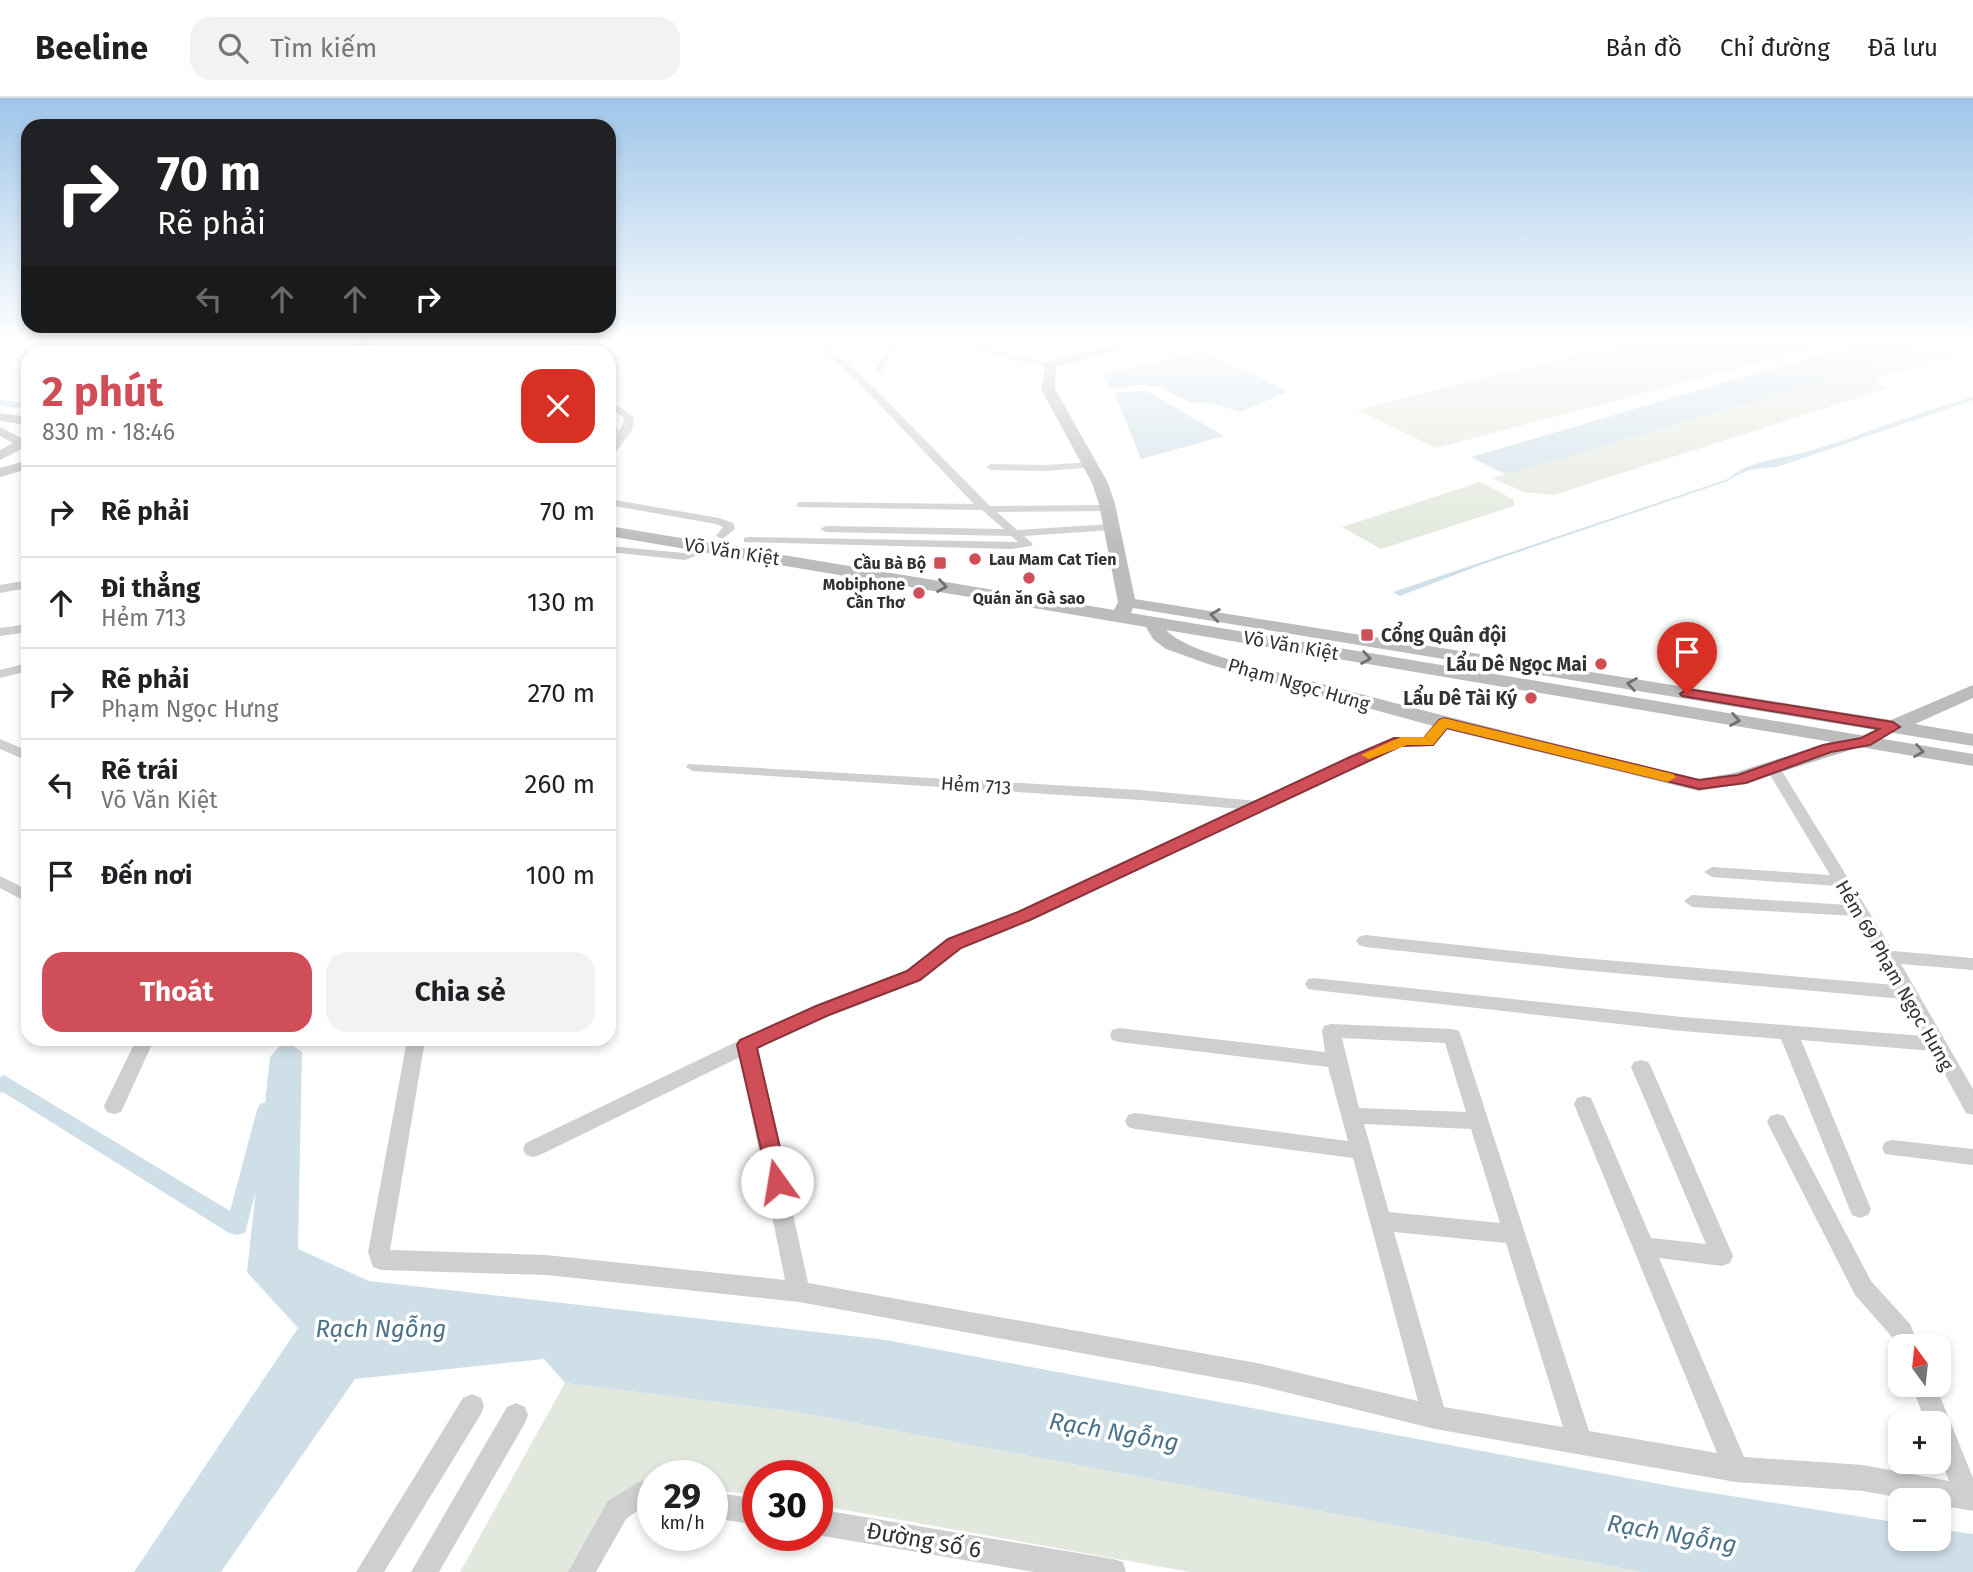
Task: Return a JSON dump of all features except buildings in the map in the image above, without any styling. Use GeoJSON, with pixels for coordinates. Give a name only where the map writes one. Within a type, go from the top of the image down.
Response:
{"type":"FeatureCollection","features":[{"type":"Feature","properties":{"kind":"main road"},"geometry":{"type":"LineString","coordinates":[[1059,410],[1090,465],[1108,508],[1124,609]]}},
{"type":"Feature","properties":{"kind":"main road"},"geometry":{"type":"LineString","coordinates":[[0,417],[21,418]]}},
{"type":"Feature","properties":{"kind":"main road"},"geometry":{"type":"LineString","coordinates":[[0,431],[21,443]]}},
{"type":"Feature","properties":{"kind":"main road"},"geometry":{"type":"LineString","coordinates":[[0,475],[21,467]]}},
{"type":"Feature","properties":{"kind":"main road"},"geometry":{"type":"LineString","coordinates":[[0,475],[21,472]]}},
{"type":"Feature","properties":{"kind":"main road","name":"Võ Văn Kiệt"},"geometry":{"type":"LineString","coordinates":[[616,519],[715,542],[748,540],[1973,760]]}},
{"type":"Feature","properties":{"kind":"main road","name":"Võ Văn Kiệt"},"geometry":{"type":"LineString","coordinates":[[616,532],[715,542],[1124,609]]}},
{"type":"Feature","properties":{"kind":"main road","name":"Võ Văn Kiệt"},"geometry":{"type":"LineString","coordinates":[[1158,615],[1973,740]]}},
{"type":"Feature","properties":{"kind":"main road","name":"Phạm Ngọc Hưng"},"geometry":{"type":"LineString","coordinates":[[1158,615],[1159,635],[1173,645],[1219,661],[1444,723],[1699,785],[1740,780],[1828,748],[1865,742]]}},
{"type":"Feature","properties":{"kind":"main road"},"geometry":{"type":"LineString","coordinates":[[1865,742],[1967,693]]}},
{"type":"Feature","properties":{"kind":"main road"},"geometry":{"type":"LineString","coordinates":[[1967,693],[1948,707],[1945,715],[1973,734]]}},
{"type":"Feature","properties":{"kind":"street"},"geometry":{"type":"LineString","coordinates":[[616,445],[627,430],[629,416],[619,410]]}},
{"type":"Feature","properties":{"kind":"street"},"geometry":{"type":"LineString","coordinates":[[748,540],[1012,547],[1027,544],[986,508],[890,410]]}},
{"type":"Feature","properties":{"kind":"street"},"geometry":{"type":"LineString","coordinates":[[0,456],[21,445]]}},
{"type":"Feature","properties":{"kind":"street"},"geometry":{"type":"LineString","coordinates":[[991,467],[1047,468],[1090,465]]}},
{"type":"Feature","properties":{"kind":"street"},"geometry":{"type":"LineString","coordinates":[[616,503],[729,525],[729,529],[715,542],[685,557],[616,550]]}},
{"type":"Feature","properties":{"kind":"street"},"geometry":{"type":"LineString","coordinates":[[801,505],[1108,508]]}},
{"type":"Feature","properties":{"kind":"street"},"geometry":{"type":"LineString","coordinates":[[827,530],[1015,533],[1111,527]]}},
{"type":"Feature","properties":{"kind":"street"},"geometry":{"type":"LineString","coordinates":[[0,589],[21,585]]}},
{"type":"Feature","properties":{"kind":"street"},"geometry":{"type":"LineString","coordinates":[[0,632],[21,629]]}},
{"type":"Feature","properties":{"kind":"street"},"geometry":{"type":"LineString","coordinates":[[0,674],[21,669]]}},
{"type":"Feature","properties":{"kind":"street"},"geometry":{"type":"LineString","coordinates":[[533,1149],[822,1010],[913,975],[954,944],[1024,916],[1399,741],[1428,742],[1444,723]]}},
{"type":"Feature","properties":{"kind":"street"},"geometry":{"type":"LineString","coordinates":[[0,743],[21,754]]}},
{"type":"Feature","properties":{"kind":"street","name":"Hẻm 713"},"geometry":{"type":"LineString","coordinates":[[693,767],[1140,795],[1259,806]]}},
{"type":"Feature","properties":{"kind":"street","name":"Hẻm 69 Phạm Ngọc Hưng"},"geometry":{"type":"LineString","coordinates":[[1773,768],[1888,957],[1973,1107]]}},
{"type":"Feature","properties":{"kind":"street"},"geometry":{"type":"LineString","coordinates":[[1712,872],[1840,881]]}},
{"type":"Feature","properties":{"kind":"street"},"geometry":{"type":"LineString","coordinates":[[0,881],[21,893]]}},
{"type":"Feature","properties":{"kind":"street"},"geometry":{"type":"LineString","coordinates":[[1692,901],[1860,911]]}},
{"type":"Feature","properties":{"kind":"street"},"geometry":{"type":"LineString","coordinates":[[1366,941],[1570,963],[1909,993]]}},
{"type":"Feature","properties":{"kind":"street"},"geometry":{"type":"LineString","coordinates":[[1888,957],[1973,964]]}},
{"type":"Feature","properties":{"kind":"street"},"geometry":{"type":"LineString","coordinates":[[1314,984],[1670,1022],[1936,1044]]}},
{"type":"Feature","properties":{"kind":"street"},"geometry":{"type":"LineString","coordinates":[[1435,1417],[1351,1116],[1331,1031],[1452,1036],[1580,1442]]}},
{"type":"Feature","properties":{"kind":"street"},"geometry":{"type":"LineString","coordinates":[[1788,1032],[1860,1209]]}},
{"type":"Feature","properties":{"kind":"street"},"geometry":{"type":"LineString","coordinates":[[1119,1035],[1336,1060]]}},
{"type":"Feature","properties":{"kind":"street"},"geometry":{"type":"LineString","coordinates":[[747,1045],[799,1292]]}},
{"type":"Feature","properties":{"kind":"street"},"geometry":{"type":"LineString","coordinates":[[114,1106],[142,1046]]}},
{"type":"Feature","properties":{"kind":"street"},"geometry":{"type":"LineString","coordinates":[[415,1046],[379,1252],[381,1260],[546,1265],[799,1292],[1257,1374],[1435,1417],[1736,1469],[1863,1478],[1971,1498]]}},
{"type":"Feature","properties":{"kind":"street"},"geometry":{"type":"LineString","coordinates":[[1641,1068],[1721,1256],[1644,1247]]}},
{"type":"Feature","properties":{"kind":"street"},"geometry":{"type":"LineString","coordinates":[[1584,1104],[1736,1469]]}},
{"type":"Feature","properties":{"kind":"street"},"geometry":{"type":"LineString","coordinates":[[1351,1116],[1479,1121]]}},
{"type":"Feature","properties":{"kind":"street"},"geometry":{"type":"LineString","coordinates":[[1135,1121],[1361,1151]]}},
{"type":"Feature","properties":{"kind":"street"},"geometry":{"type":"LineString","coordinates":[[1777,1122],[1863,1288],[1903,1334]]}},
{"type":"Feature","properties":{"kind":"street"},"geometry":{"type":"LineString","coordinates":[[1892,1148],[1973,1157]]}},
{"type":"Feature","properties":{"kind":"street"},"geometry":{"type":"LineString","coordinates":[[1381,1221],[1515,1234]]}},
{"type":"Feature","properties":{"kind":"street"},"geometry":{"type":"LineString","coordinates":[[369,1572],[472,1406]]}},
{"type":"Feature","properties":{"kind":"street"},"geometry":{"type":"LineString","coordinates":[[424,1572],[516,1415]]}},
{"type":"Feature","properties":{"kind":"street"},"geometry":{"type":"LineString","coordinates":[[1951,1452],[1971,1498]]}},
{"type":"Feature","properties":{"kind":"street"},"geometry":{"type":"LineString","coordinates":[[581,1572],[617,1510],[637,1496]]}},
{"type":"Feature","properties":{"kind":"street","name":"Đường số 6"},"geometry":{"type":"LineString","coordinates":[[833,1525],[1113,1572]]}},
{"type":"Feature","properties":{"kind":"shaded area"},"geometry":{"type":"Polygon","coordinates":[[[1358,410],[1580,410],[1436,448],[1358,410]]]}},
{"type":"Feature","properties":{"kind":"shaded area"},"geometry":{"type":"Polygon","coordinates":[[[1722,410],[1821,410],[1553,495],[1524,492],[1492,478],[1722,410]]]}},
{"type":"Feature","properties":{"kind":"shaded area"},"geometry":{"type":"Polygon","coordinates":[[[1480,482],[1514,500],[1514,506],[1381,549],[1342,527],[1480,482]]]}},
{"type":"Feature","properties":{"kind":"shaded area"},"geometry":{"type":"Polygon","coordinates":[[[565,1383],[797,1412],[1641,1572],[1190,1572],[833,1508],[833,1460],[742,1460],[742,1493],[728,1492],[728,1460],[637,1460],[637,1502],[571,1572],[460,1572],[565,1383]]]}},
{"type":"Feature","properties":{"kind":"water"},"geometry":{"type":"Polygon","coordinates":[[[1121,410],[1179,410],[1224,436],[1141,459],[1121,410]]]}},
{"type":"Feature","properties":{"kind":"water"},"geometry":{"type":"Polygon","coordinates":[[[1632,410],[1724,410],[1509,474],[1471,457],[1632,410]]]}},
{"type":"Feature","properties":{"kind":"water"},"geometry":{"type":"Polygon","coordinates":[[[1931,410],[1944,410],[1777,467],[1746,472],[1728,481],[1483,564],[1400,596],[1393,592],[1728,479],[1755,464],[1830,445],[1931,410]]]}},
{"type":"Feature","properties":{"kind":"water","name":"Rạch Ngỗng"},"geometry":{"type":"Polygon","coordinates":[[[280,1046],[294,1046],[302,1052],[298,1249],[369,1281],[886,1340],[1681,1488],[1888,1521],[1888,1551],[1951,1551],[1951,1531],[1973,1534],[1973,1572],[1641,1572],[797,1412],[565,1383],[544,1359],[355,1379],[221,1572],[134,1572],[298,1328],[247,1272],[270,1057],[280,1046]]]}},
{"type":"Feature","properties":{"kind":"waterway"},"geometry":{"type":"LineString","coordinates":[[0,1085],[4,1083],[237,1226],[267,1110]]}},
{"type":"Feature","properties":{"kind":"slow traffic"},"geometry":{"type":"LineString","coordinates":[[1369,755],[1399,741],[1428,742],[1444,723],[1668,777]]}},
{"type":"Feature","properties":{"kind":"place","name":"Lau Mam Cat Tien"},"geometry":{"type":"Point","coordinates":[975,559]}},
{"type":"Feature","properties":{"kind":"place","name":"Cầu Bà Bộ"},"geometry":{"type":"Point","coordinates":[940,563]}},
{"type":"Feature","properties":{"kind":"place","name":"Quán ăn Gà sao"},"geometry":{"type":"Point","coordinates":[1029,578]}},
{"type":"Feature","properties":{"kind":"place","name":"Mobiphone Cần Thơ"},"geometry":{"type":"Point","coordinates":[919,593]}},
{"type":"Feature","properties":{"kind":"place","name":"Cổng Quân đội"},"geometry":{"type":"Point","coordinates":[1367,635]}},
{"type":"Feature","properties":{"kind":"place","name":"Lẩu Dê Ngọc Mai"},"geometry":{"type":"Point","coordinates":[1601,664]}},
{"type":"Feature","properties":{"kind":"place","name":"Lẩu Dê Tài Ký"},"geometry":{"type":"Point","coordinates":[1531,698]}},
{"type":"Feature","properties":{"kind":"route"},"geometry":{"type":"LineString","coordinates":[[777,1182],[747,1045],[822,1010],[913,975],[954,944],[1024,916],[1399,741],[1428,742],[1444,723],[1699,785],[1740,780],[1828,748],[1865,742],[1893,727],[1687,694]]}}]}
